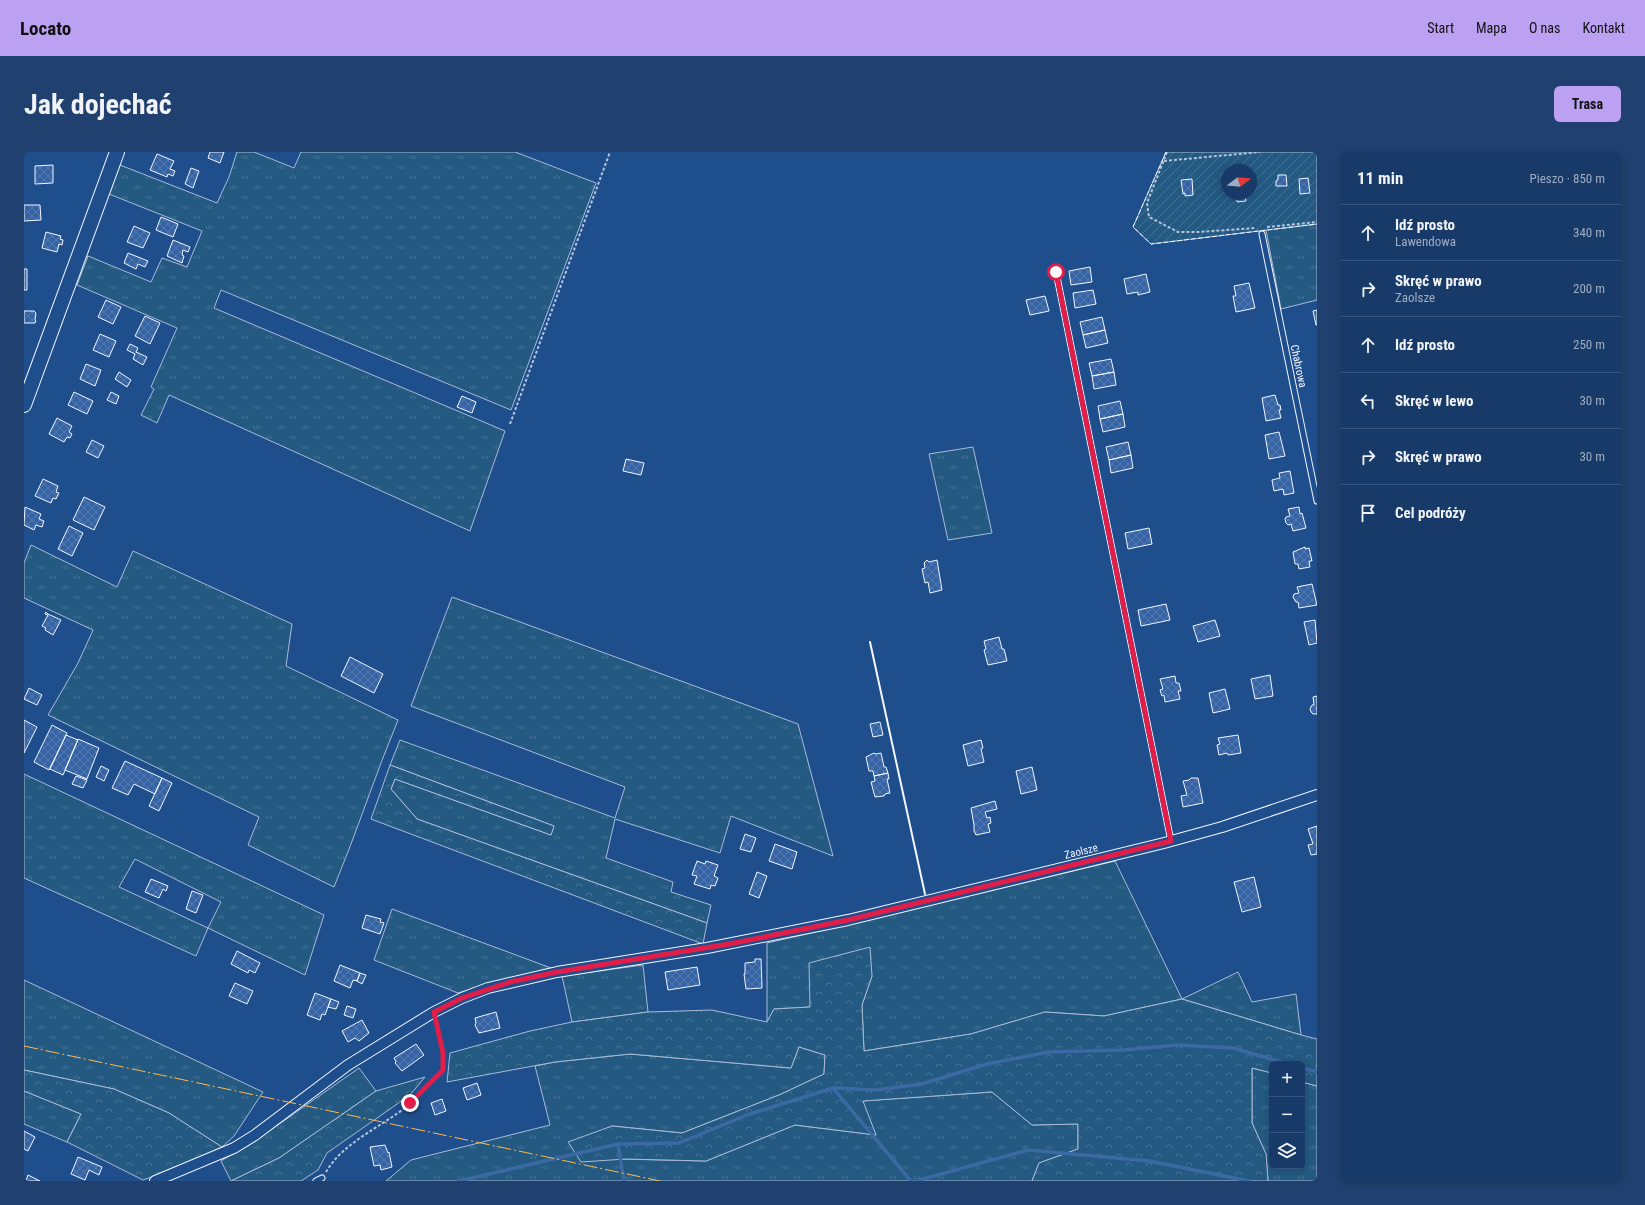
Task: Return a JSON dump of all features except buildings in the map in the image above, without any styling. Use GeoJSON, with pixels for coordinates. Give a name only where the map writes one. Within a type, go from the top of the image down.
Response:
{"type":"FeatureCollection","features":[{"type":"Feature","properties":{"kind":"street"},"geometry":{"type":"LineString","coordinates":[[24,405],[117,152]]}},
{"type":"Feature","properties":{"kind":"street","name":"Zaolsze"},"geometry":{"type":"LineString","coordinates":[[155,1181],[234,1148],[348,1065],[434,1012],[462,998],[510,982],[565,971],[729,944],[848,920],[1171,841],[1222,827],[1317,795]]}},
{"type":"Feature","properties":{"kind":"lane","name":"Chabrowa"},"geometry":{"type":"LineString","coordinates":[[1262,234],[1317,501]]}},
{"type":"Feature","properties":{"kind":"lane"},"geometry":{"type":"LineString","coordinates":[[1056,272],[1171,841]]}},
{"type":"Feature","properties":{"kind":"lane"},"geometry":{"type":"LineString","coordinates":[[316,1181],[322,1178]]}},
{"type":"Feature","properties":{"kind":"path"},"geometry":{"type":"LineString","coordinates":[[510,424],[610,152]]}},
{"type":"Feature","properties":{"kind":"path"},"geometry":{"type":"LineString","coordinates":[[1168,152],[1147,204],[1149,217],[1178,232],[1260,228],[1317,222]]}},
{"type":"Feature","properties":{"kind":"path"},"geometry":{"type":"LineString","coordinates":[[1164,161],[1260,152]]}},
{"type":"Feature","properties":{"kind":"path"},"geometry":{"type":"LineString","coordinates":[[322,1178],[332,1162],[368,1132],[410,1103],[443,1070],[443,1053],[434,1012]]}},
{"type":"Feature","properties":{"kind":"green space"},"geometry":{"type":"Polygon","coordinates":[[[237,152],[254,152],[294,168],[301,152],[515,152],[596,183],[511,410],[221,290],[214,308],[505,431],[470,531],[169,395],[157,423],[141,415],[154,389],[151,387],[177,328],[77,285],[88,256],[151,282],[162,258],[187,267],[202,231],[109,194],[120,165],[217,203],[229,177],[237,152]]]}},
{"type":"Feature","properties":{"kind":"green space"},"geometry":{"type":"Polygon","coordinates":[[[1166,152],[1317,152],[1317,224],[1151,244],[1133,227],[1166,152]]]}},
{"type":"Feature","properties":{"kind":"green space"},"geometry":{"type":"Polygon","coordinates":[[[1317,224],[1317,300],[1281,309],[1266,230],[1317,224]]]}},
{"type":"Feature","properties":{"kind":"green space"},"geometry":{"type":"Polygon","coordinates":[[[973,447],[992,533],[948,540],[929,454],[973,447]]]}},
{"type":"Feature","properties":{"kind":"green space"},"geometry":{"type":"Polygon","coordinates":[[[31,545],[117,587],[133,551],[292,624],[286,666],[398,720],[334,887],[248,845],[259,817],[48,715],[78,663],[93,630],[24,598],[24,563],[31,545]]]}},
{"type":"Feature","properties":{"kind":"green space"},"geometry":{"type":"Polygon","coordinates":[[[452,597],[798,724],[833,856],[731,816],[720,853],[615,819],[606,858],[673,882],[671,892],[711,905],[707,923],[417,819],[391,789],[395,779],[551,835],[554,826],[390,765],[400,740],[615,818],[625,787],[411,706],[452,597]]]}},
{"type":"Feature","properties":{"kind":"green space"},"geometry":{"type":"Polygon","coordinates":[[[390,765],[554,826],[551,835],[395,779],[391,789],[417,819],[707,923],[703,944],[371,819],[390,765]]]}},
{"type":"Feature","properties":{"kind":"green space"},"geometry":{"type":"Polygon","coordinates":[[[24,774],[324,915],[305,975],[208,928],[196,956],[24,878],[24,774]],[[135,859],[119,887],[208,928],[221,902],[135,859]]]}},
{"type":"Feature","properties":{"kind":"green space"},"geometry":{"type":"Polygon","coordinates":[[[1115,861],[1182,999],[1104,1016],[1045,1012],[971,1034],[864,1051],[862,1005],[872,976],[810,1007],[774,1009],[767,1022],[767,943],[1115,861]]]}},
{"type":"Feature","properties":{"kind":"green space"},"geometry":{"type":"Polygon","coordinates":[[[392,909],[551,968],[494,982],[458,993],[374,960],[392,909]]]}},
{"type":"Feature","properties":{"kind":"green space"},"geometry":{"type":"Polygon","coordinates":[[[870,947],[872,976],[862,1005],[864,1051],[971,1034],[1045,1012],[1104,1016],[1182,999],[1317,1039],[1317,1086],[1305,1083],[1305,1061],[1269,1061],[1269,1072],[1252,1068],[1252,1123],[1266,1154],[1268,1181],[1032,1181],[1039,1163],[1078,1149],[1078,1124],[1032,1125],[992,1092],[863,1101],[876,1135],[795,1125],[706,1161],[626,1159],[581,1162],[568,1142],[612,1126],[682,1133],[779,1095],[824,1074],[825,1055],[799,1047],[791,1068],[630,1054],[555,1062],[447,1082],[450,1053],[530,1031],[572,1022],[648,1012],[712,1010],[767,1022],[774,1009],[810,1007],[809,963],[870,947]]]}},
{"type":"Feature","properties":{"kind":"green space"},"geometry":{"type":"Polygon","coordinates":[[[643,965],[648,1012],[572,1022],[562,976],[643,965]]]}},
{"type":"Feature","properties":{"kind":"green space"},"geometry":{"type":"Polygon","coordinates":[[[1238,972],[1252,1002],[1296,994],[1301,1035],[1182,999],[1238,972]]]}},
{"type":"Feature","properties":{"kind":"green space"},"geometry":{"type":"Polygon","coordinates":[[[24,980],[263,1092],[234,1136],[222,1147],[169,1113],[114,1089],[24,1070],[24,980]]]}},
{"type":"Feature","properties":{"kind":"green space"},"geometry":{"type":"Polygon","coordinates":[[[799,1047],[825,1055],[824,1074],[779,1095],[682,1133],[612,1126],[618,1159],[706,1161],[795,1125],[876,1135],[862,1101],[992,1092],[1032,1125],[1078,1124],[1078,1149],[1039,1163],[1032,1181],[386,1181],[411,1160],[550,1125],[535,1066],[555,1062],[630,1054],[791,1068],[799,1047]]]}},
{"type":"Feature","properties":{"kind":"green space"},"geometry":{"type":"Polygon","coordinates":[[[359,1068],[376,1091],[279,1158],[231,1181],[221,1161],[255,1141],[359,1068]]]}},
{"type":"Feature","properties":{"kind":"green space"},"geometry":{"type":"Polygon","coordinates":[[[1252,1068],[1269,1072],[1269,1169],[1305,1169],[1305,1083],[1317,1086],[1317,1181],[1268,1181],[1266,1154],[1252,1123],[1252,1068]]]}},
{"type":"Feature","properties":{"kind":"green space"},"geometry":{"type":"Polygon","coordinates":[[[24,1070],[114,1089],[169,1113],[222,1147],[178,1168],[143,1180],[67,1142],[81,1114],[24,1091],[24,1070]]]}},
{"type":"Feature","properties":{"kind":"green space"},"geometry":{"type":"Polygon","coordinates":[[[425,1077],[410,1095],[327,1153],[318,1170],[301,1181],[231,1181],[279,1158],[376,1091],[425,1077]]]}},
{"type":"Feature","properties":{"kind":"green space"},"geometry":{"type":"Polygon","coordinates":[[[24,1091],[81,1114],[67,1142],[24,1124],[24,1091]]]}},
{"type":"Feature","properties":{"kind":"waterway"},"geometry":{"type":"LineString","coordinates":[[459,1181],[618,1144],[679,1143],[747,1115],[833,1088],[876,1090],[922,1084],[987,1064],[1049,1052],[1124,1050],[1177,1045],[1233,1048],[1278,1061]]}},
{"type":"Feature","properties":{"kind":"waterway"},"geometry":{"type":"LineString","coordinates":[[1305,1069],[1317,1072]]}},
{"type":"Feature","properties":{"kind":"waterway"},"geometry":{"type":"LineString","coordinates":[[833,1088],[911,1181]]}},
{"type":"Feature","properties":{"kind":"waterway"},"geometry":{"type":"LineString","coordinates":[[618,1144],[624,1181]]}},
{"type":"Feature","properties":{"kind":"waterway"},"geometry":{"type":"LineString","coordinates":[[916,1181],[1028,1150],[1149,1161],[1249,1181]]}},
{"type":"Feature","properties":{"kind":"fence"},"geometry":{"type":"LineString","coordinates":[[1166,152],[1133,227],[1151,244],[1317,224]]}},
{"type":"Feature","properties":{"kind":"wall"},"geometry":{"type":"LineString","coordinates":[[870,642],[925,894]]}},
{"type":"Feature","properties":{"kind":"power"},"geometry":{"type":"LineString","coordinates":[[24,1046],[660,1181]]}},
{"type":"Feature","properties":{"kind":"route"},"geometry":{"type":"LineString","coordinates":[[410,1103],[443,1070],[443,1053],[434,1012],[462,998],[488,988],[557,972],[707,948],[848,920],[1171,841],[1056,272]]}}]}
